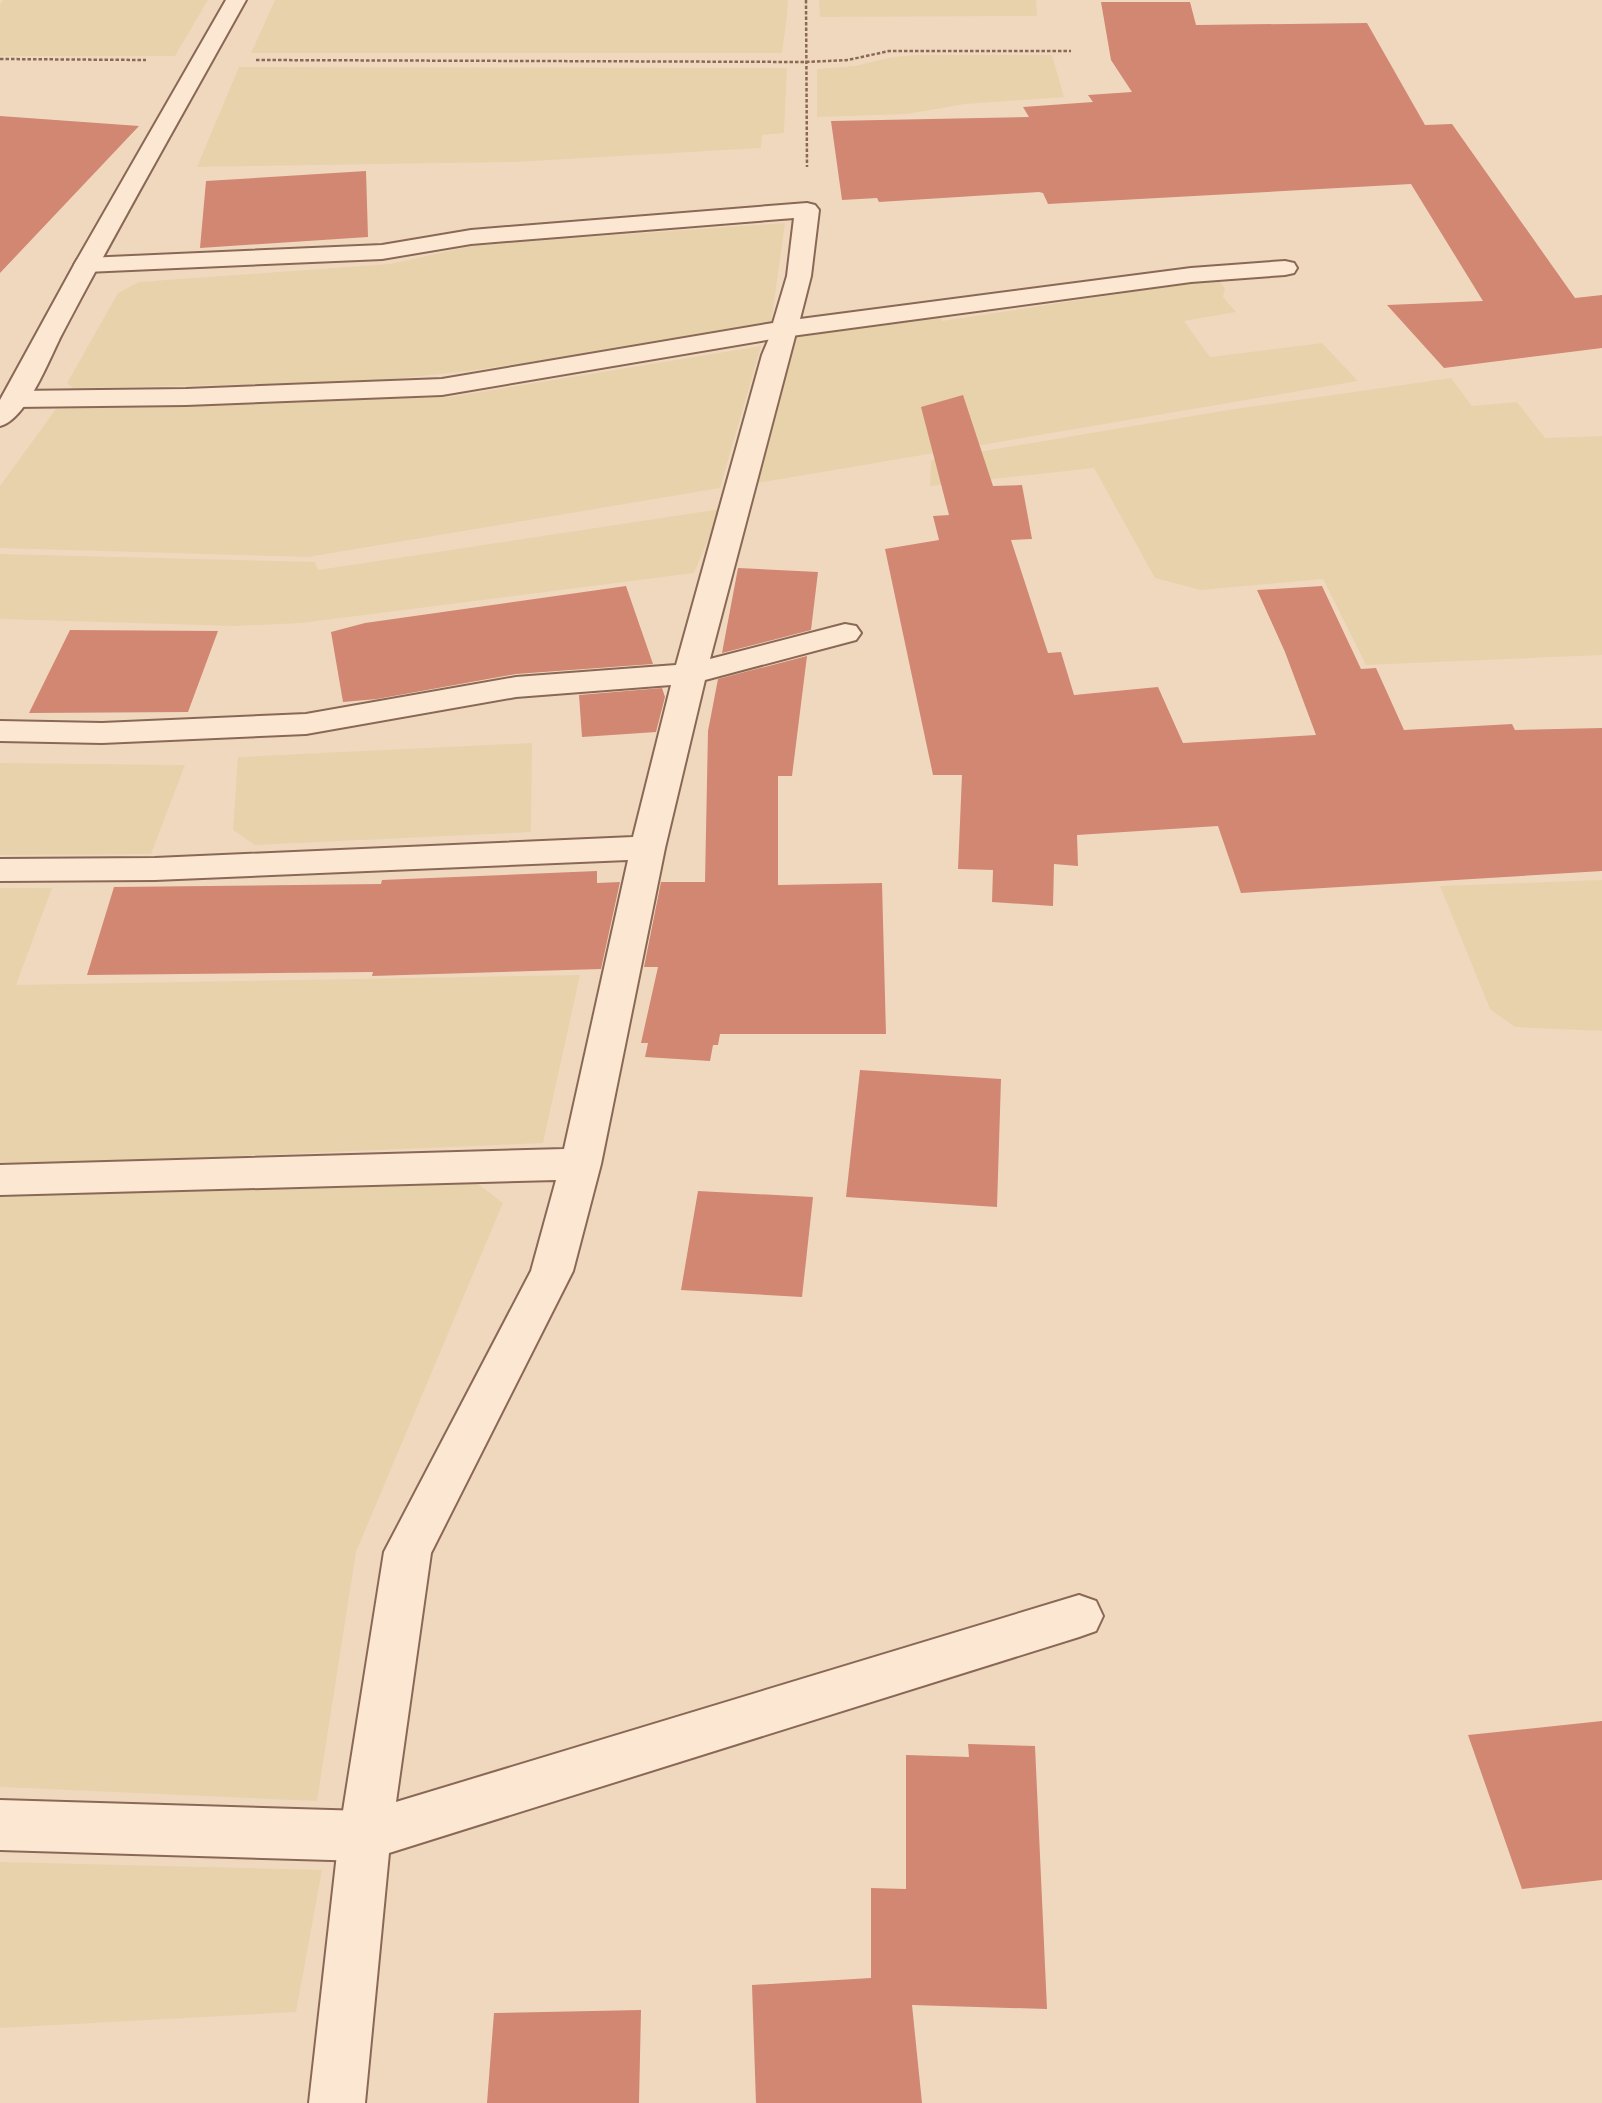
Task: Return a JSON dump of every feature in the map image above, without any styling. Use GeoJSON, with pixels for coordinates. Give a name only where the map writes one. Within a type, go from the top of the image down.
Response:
{"type":"FeatureCollection","features":[{"type":"Feature","properties":{"kind":"street"},"geometry":{"type":"LineString","coordinates":[[7,408],[205,60],[236,0]]}},
{"type":"Feature","properties":{"kind":"street"},"geometry":{"type":"LineString","coordinates":[[86,265],[382,252],[471,237],[807,210],[799,276],[775,355],[690,674],[648,848],[581,1164],[552,1271],[408,1552],[365,1836],[337,2103]]}},
{"type":"Feature","properties":{"kind":"street"},"geometry":{"type":"LineString","coordinates":[[7,408],[186,397],[442,387],[784,329],[1191,275],[1285,268]]}},
{"type":"Feature","properties":{"kind":"street"},"geometry":{"type":"LineString","coordinates":[[0,731],[102,733],[306,724],[516,687],[690,674],[845,633]]}},
{"type":"Feature","properties":{"kind":"street"},"geometry":{"type":"LineString","coordinates":[[0,870],[155,869],[648,848]]}},
{"type":"Feature","properties":{"kind":"street"},"geometry":{"type":"LineString","coordinates":[[0,1180],[581,1164]]}},
{"type":"Feature","properties":{"kind":"street"},"geometry":{"type":"LineString","coordinates":[[0,1825],[365,1836],[1079,1616]]}},
{"type":"Feature","properties":{"kind":"path"},"geometry":{"type":"LineString","coordinates":[[806,0],[807,210]]}},
{"type":"Feature","properties":{"kind":"path"},"geometry":{"type":"LineString","coordinates":[[0,59],[806,62],[848,60],[889,51],[1071,51]]}},
{"type":"Feature","properties":{"kind":"shaded area"},"geometry":{"type":"Polygon","coordinates":[[[3,0],[208,0],[175,56],[0,56],[0,4],[3,0]]]}},
{"type":"Feature","properties":{"kind":"shaded area"},"geometry":{"type":"Polygon","coordinates":[[[275,0],[788,0],[782,53],[251,53],[275,0]]]}},
{"type":"Feature","properties":{"kind":"shaded area"},"geometry":{"type":"Polygon","coordinates":[[[819,0],[1036,0],[1037,16],[820,17],[819,0]]]}},
{"type":"Feature","properties":{"kind":"shaded area"},"geometry":{"type":"Polygon","coordinates":[[[1052,55],[1064,97],[965,104],[907,114],[817,117],[817,69],[855,66],[893,57],[1052,55]]]}},
{"type":"Feature","properties":{"kind":"shaded area"},"geometry":{"type":"Polygon","coordinates":[[[239,67],[787,68],[784,133],[762,135],[761,148],[515,162],[197,167],[239,67]]]}},
{"type":"Feature","properties":{"kind":"shaded area"},"geometry":{"type":"Polygon","coordinates":[[[785,223],[771,324],[758,329],[468,371],[364,382],[73,388],[67,383],[118,293],[139,282],[390,264],[477,245],[785,223]]]}},
{"type":"Feature","properties":{"kind":"shaded area"},"geometry":{"type":"Polygon","coordinates":[[[1218,279],[1225,289],[1223,297],[1236,312],[1184,321],[1210,357],[1322,343],[1358,381],[751,484],[793,337],[941,314],[942,321],[1218,279]]]}},
{"type":"Feature","properties":{"kind":"shaded area"},"geometry":{"type":"Polygon","coordinates":[[[761,346],[720,488],[308,557],[0,548],[0,486],[56,409],[450,397],[761,346]]]}},
{"type":"Feature","properties":{"kind":"shaded area"},"geometry":{"type":"Polygon","coordinates":[[[1451,378],[1472,406],[1517,402],[1545,438],[1602,436],[1602,655],[1366,665],[1323,579],[1201,590],[1155,578],[1094,468],[930,486],[931,460],[1228,410],[1451,378]]]}},
{"type":"Feature","properties":{"kind":"shaded area"},"geometry":{"type":"Polygon","coordinates":[[[721,509],[694,573],[301,623],[236,626],[0,619],[0,554],[315,562],[318,570],[721,509]]]}},
{"type":"Feature","properties":{"kind":"shaded area"},"geometry":{"type":"Polygon","coordinates":[[[532,743],[531,832],[255,845],[233,830],[238,757],[532,743]]]}},
{"type":"Feature","properties":{"kind":"shaded area"},"geometry":{"type":"Polygon","coordinates":[[[0,763],[185,765],[151,854],[0,855],[0,763]]]}},
{"type":"Feature","properties":{"kind":"shaded area"},"geometry":{"type":"Polygon","coordinates":[[[1602,880],[1602,1031],[1515,1027],[1490,1009],[1440,886],[1602,880]]]}},
{"type":"Feature","properties":{"kind":"shaded area"},"geometry":{"type":"Polygon","coordinates":[[[0,888],[52,888],[16,985],[580,975],[543,1143],[0,1166],[0,888]]]}},
{"type":"Feature","properties":{"kind":"shaded area"},"geometry":{"type":"Polygon","coordinates":[[[474,1181],[503,1203],[356,1552],[317,1801],[0,1787],[0,1197],[474,1181]]]}},
{"type":"Feature","properties":{"kind":"shaded area"},"geometry":{"type":"Polygon","coordinates":[[[0,1862],[322,1870],[296,2012],[0,2028],[0,1862]]]}},
{"type":"Feature","properties":{"kind":"building"},"geometry":{"type":"Polygon","coordinates":[[[1101,2],[1190,2],[1196,25],[1367,23],[1425,125],[1452,124],[1575,298],[1602,295],[1602,348],[1444,368],[1387,305],[1483,301],[1411,184],[1048,204],[1043,193],[1039,192],[879,202],[877,198],[842,200],[831,121],[1029,117],[1023,107],[1093,102],[1088,95],[1132,92],[1111,60],[1101,2]]]}},
{"type":"Feature","properties":{"kind":"building"},"geometry":{"type":"Polygon","coordinates":[[[0,116],[139,126],[0,273],[0,116]]]}},
{"type":"Feature","properties":{"kind":"building"},"geometry":{"type":"Polygon","coordinates":[[[366,171],[368,237],[200,248],[206,181],[366,171]]]}},
{"type":"Feature","properties":{"kind":"building"},"geometry":{"type":"Polygon","coordinates":[[[963,395],[993,486],[1022,485],[1032,539],[1011,540],[1048,653],[1061,652],[1074,695],[1158,687],[1183,743],[1316,735],[1285,652],[1257,590],[1322,586],[1361,669],[1376,668],[1404,730],[1512,724],[1515,730],[1602,728],[1602,871],[1241,893],[1218,826],[1077,835],[1078,866],[1054,864],[1053,906],[992,902],[993,870],[958,869],[962,775],[933,775],[885,549],[939,540],[933,516],[949,515],[921,407],[963,395]]]}},
{"type":"Feature","properties":{"kind":"building"},"geometry":{"type":"Polygon","coordinates":[[[738,568],[818,572],[811,630],[722,653],[738,568]]]}},
{"type":"Feature","properties":{"kind":"building"},"geometry":{"type":"Polygon","coordinates":[[[626,586],[653,664],[516,674],[377,699],[343,702],[331,632],[365,623],[626,586]]]}},
{"type":"Feature","properties":{"kind":"building"},"geometry":{"type":"Polygon","coordinates":[[[70,630],[218,631],[188,712],[29,713],[70,630]]]}},
{"type":"Feature","properties":{"kind":"building"},"geometry":{"type":"Polygon","coordinates":[[[807,656],[792,776],[778,776],[778,885],[882,883],[886,1034],[720,1034],[718,1045],[713,1045],[710,1061],[645,1057],[648,1043],[641,1043],[658,967],[644,967],[661,882],[705,882],[708,731],[718,679],[807,656]]]}},
{"type":"Feature","properties":{"kind":"building"},"geometry":{"type":"Polygon","coordinates":[[[662,688],[665,697],[656,732],[582,737],[579,695],[662,688]]]}},
{"type":"Feature","properties":{"kind":"building"},"geometry":{"type":"Polygon","coordinates":[[[597,871],[597,883],[620,882],[601,969],[372,976],[373,972],[87,975],[114,887],[381,884],[382,880],[597,871]]]}},
{"type":"Feature","properties":{"kind":"building"},"geometry":{"type":"Polygon","coordinates":[[[860,1070],[1001,1079],[997,1207],[846,1197],[860,1070]]]}},
{"type":"Feature","properties":{"kind":"building"},"geometry":{"type":"Polygon","coordinates":[[[698,1191],[813,1197],[802,1297],[681,1290],[698,1191]]]}},
{"type":"Feature","properties":{"kind":"building"},"geometry":{"type":"Polygon","coordinates":[[[1602,1721],[1602,1880],[1522,1889],[1468,1735],[1602,1721]]]}},
{"type":"Feature","properties":{"kind":"building"},"geometry":{"type":"Polygon","coordinates":[[[968,1744],[1035,1746],[1047,2009],[912,2005],[922,2103],[756,2103],[752,1985],[871,1978],[871,1888],[906,1889],[906,1755],[969,1757],[968,1744]]]}},
{"type":"Feature","properties":{"kind":"building"},"geometry":{"type":"Polygon","coordinates":[[[641,2010],[639,2103],[487,2103],[494,2013],[641,2010]]]}}]}
